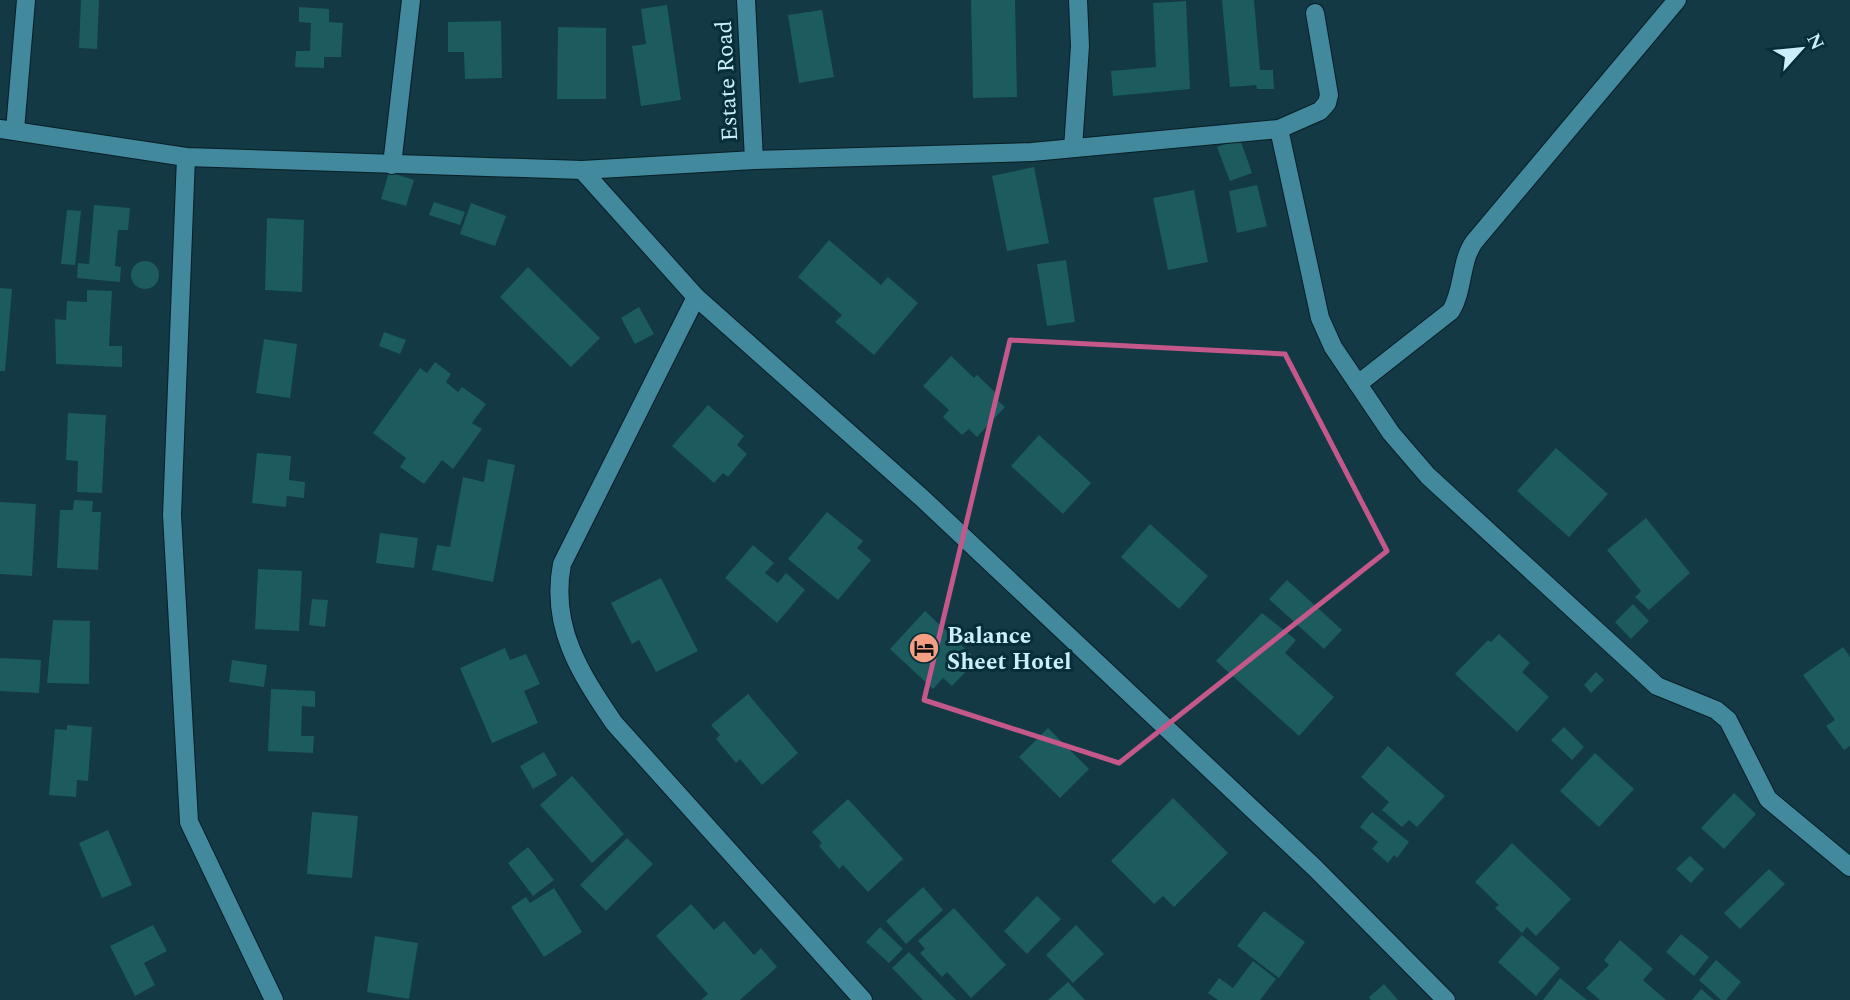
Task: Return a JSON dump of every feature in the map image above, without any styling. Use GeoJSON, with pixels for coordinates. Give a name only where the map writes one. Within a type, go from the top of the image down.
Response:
{"type":"FeatureCollection","features":[{"type":"Feature","properties":{"kind":"street"},"geometry":{"type":"LineString","coordinates":[[26,0],[7,130],[186,157],[582,170],[754,160],[1073,148],[1279,129],[1320,111],[1328,103],[1315,13]]}},
{"type":"Feature","properties":{"kind":"street"},"geometry":{"type":"LineString","coordinates":[[392,165],[411,0]]}},
{"type":"Feature","properties":{"kind":"street","name":"Estate Road"},"geometry":{"type":"LineString","coordinates":[[746,0],[754,160]]}},
{"type":"Feature","properties":{"kind":"street"},"geometry":{"type":"LineString","coordinates":[[1073,148],[1080,46],[1078,0]]}},
{"type":"Feature","properties":{"kind":"street"},"geometry":{"type":"LineString","coordinates":[[1358,384],[1451,311],[1458,300],[1468,251],[1474,242],[1677,0]]}},
{"type":"Feature","properties":{"kind":"street"},"geometry":{"type":"LineString","coordinates":[[1279,129],[1320,318],[1333,347],[1391,433],[1428,476],[1657,685],[1716,710],[1728,720],[1738,733],[1768,799],[1850,867]]}},
{"type":"Feature","properties":{"kind":"street"},"geometry":{"type":"LineString","coordinates":[[186,157],[172,515],[189,822],[274,1000]]}},
{"type":"Feature","properties":{"kind":"street"},"geometry":{"type":"LineString","coordinates":[[582,170],[696,297],[932,508],[1315,868],[1446,1000]]}},
{"type":"Feature","properties":{"kind":"street"},"geometry":{"type":"LineString","coordinates":[[696,297],[562,564],[557,590],[565,637],[584,680],[614,723],[863,1000]]}},
{"type":"Feature","properties":{"kind":"highlighted area"},"geometry":{"type":"Polygon","coordinates":[[[1010,340],[1285,354],[1387,551],[1119,763],[924,700],[1010,340]]]}},
{"type":"Feature","properties":{"kind":"building"},"geometry":{"type":"Polygon","coordinates":[[[81,0],[99,0],[97,49],[79,48],[81,0]]]}},
{"type":"Feature","properties":{"kind":"building"},"geometry":{"type":"Polygon","coordinates":[[[971,0],[1015,0],[1017,97],[973,98],[971,0]]]}},
{"type":"Feature","properties":{"kind":"building"},"geometry":{"type":"Polygon","coordinates":[[[1222,0],[1254,0],[1260,70],[1273,70],[1274,89],[1257,89],[1256,85],[1230,87],[1222,0]]]}},
{"type":"Feature","properties":{"kind":"building"},"geometry":{"type":"Polygon","coordinates":[[[1186,1],[1190,89],[1113,96],[1111,71],[1156,67],[1153,3],[1186,1]]]}},
{"type":"Feature","properties":{"kind":"building"},"geometry":{"type":"Polygon","coordinates":[[[667,5],[681,100],[641,106],[632,46],[646,44],[641,9],[667,5]]]}},
{"type":"Feature","properties":{"kind":"building"},"geometry":{"type":"Polygon","coordinates":[[[299,7],[329,9],[329,22],[343,23],[341,57],[324,57],[324,68],[295,67],[296,51],[310,51],[311,23],[299,22],[299,7]]]}},
{"type":"Feature","properties":{"kind":"building"},"geometry":{"type":"Polygon","coordinates":[[[822,10],[834,77],[799,83],[788,15],[822,10]]]}},
{"type":"Feature","properties":{"kind":"building"},"geometry":{"type":"Polygon","coordinates":[[[501,21],[502,78],[465,79],[464,52],[448,52],[448,22],[501,21]]]}},
{"type":"Feature","properties":{"kind":"building"},"geometry":{"type":"Polygon","coordinates":[[[558,27],[606,28],[606,99],[557,99],[558,27]]]}},
{"type":"Feature","properties":{"kind":"building"},"geometry":{"type":"Polygon","coordinates":[[[1240,139],[1252,173],[1230,181],[1217,147],[1240,139]]]}},
{"type":"Feature","properties":{"kind":"building"},"geometry":{"type":"Polygon","coordinates":[[[1034,167],[1049,243],[1007,251],[992,176],[1034,167]]]}},
{"type":"Feature","properties":{"kind":"building"},"geometry":{"type":"Polygon","coordinates":[[[389,172],[414,180],[406,206],[381,199],[389,172]]]}},
{"type":"Feature","properties":{"kind":"building"},"geometry":{"type":"Polygon","coordinates":[[[1257,185],[1267,226],[1237,233],[1229,191],[1257,185]]]}},
{"type":"Feature","properties":{"kind":"building"},"geometry":{"type":"Polygon","coordinates":[[[1194,190],[1208,262],[1168,270],[1153,198],[1194,190]]]}},
{"type":"Feature","properties":{"kind":"building"},"geometry":{"type":"Polygon","coordinates":[[[434,202],[465,212],[460,225],[429,215],[434,202]]]}},
{"type":"Feature","properties":{"kind":"building"},"geometry":{"type":"Polygon","coordinates":[[[471,203],[506,216],[495,246],[460,234],[471,203]]]}},
{"type":"Feature","properties":{"kind":"building"},"geometry":{"type":"Polygon","coordinates":[[[94,205],[130,208],[128,230],[118,230],[115,266],[121,267],[120,282],[77,278],[78,263],[89,264],[94,205]]]}},
{"type":"Feature","properties":{"kind":"building"},"geometry":{"type":"Polygon","coordinates":[[[67,210],[81,211],[75,265],[61,264],[67,210]]]}},
{"type":"Feature","properties":{"kind":"building"},"geometry":{"type":"Polygon","coordinates":[[[267,218],[304,220],[302,292],[265,290],[267,218]]]}},
{"type":"Feature","properties":{"kind":"building"},"geometry":{"type":"Polygon","coordinates":[[[829,240],[881,285],[888,277],[918,303],[874,355],[835,322],[842,315],[798,277],[829,240]]]}},
{"type":"Feature","properties":{"kind":"building"},"geometry":{"type":"Polygon","coordinates":[[[1066,260],[1075,322],[1047,326],[1037,264],[1066,260]]]}},
{"type":"Feature","properties":{"kind":"building"},"geometry":{"type":"Polygon","coordinates":[[[145,261],[155,265],[159,275],[155,285],[145,289],[135,285],[131,275],[135,265],[145,261]]]}},
{"type":"Feature","properties":{"kind":"building"},"geometry":{"type":"Polygon","coordinates":[[[528,267],[600,338],[571,367],[500,297],[528,267]]]}},
{"type":"Feature","properties":{"kind":"building"},"geometry":{"type":"Polygon","coordinates":[[[0,288],[12,289],[5,371],[0,371],[0,288]]]}},
{"type":"Feature","properties":{"kind":"building"},"geometry":{"type":"Polygon","coordinates":[[[87,290],[112,291],[109,346],[122,346],[122,367],[56,364],[55,319],[66,320],[67,301],[87,302],[87,290]]]}},
{"type":"Feature","properties":{"kind":"building"},"geometry":{"type":"Polygon","coordinates":[[[639,307],[654,334],[635,344],[621,318],[639,307]]]}},
{"type":"Feature","properties":{"kind":"building"},"geometry":{"type":"Polygon","coordinates":[[[384,332],[406,340],[400,354],[379,346],[384,332]]]}},
{"type":"Feature","properties":{"kind":"building"},"geometry":{"type":"Polygon","coordinates":[[[264,339],[297,344],[290,398],[256,393],[264,339]]]}},
{"type":"Feature","properties":{"kind":"building"},"geometry":{"type":"Polygon","coordinates":[[[951,356],[974,378],[977,375],[998,395],[995,398],[1005,407],[977,437],[969,429],[962,435],[943,417],[949,410],[923,386],[951,356]]]}},
{"type":"Feature","properties":{"kind":"building"},"geometry":{"type":"Polygon","coordinates":[[[435,362],[451,374],[446,382],[458,392],[462,387],[486,404],[472,423],[482,429],[453,469],[442,460],[424,484],[400,467],[406,458],[373,433],[420,368],[427,373],[435,362]]]}},
{"type":"Feature","properties":{"kind":"building"},"geometry":{"type":"Polygon","coordinates":[[[708,405],[744,436],[737,445],[747,454],[728,477],[723,473],[714,483],[672,446],[708,405]]]}},
{"type":"Feature","properties":{"kind":"building"},"geometry":{"type":"Polygon","coordinates":[[[68,413],[106,415],[102,493],[77,492],[78,461],[66,460],[68,413]]]}},
{"type":"Feature","properties":{"kind":"building"},"geometry":{"type":"Polygon","coordinates":[[[1039,435],[1091,483],[1063,514],[1011,466],[1039,435]]]}},
{"type":"Feature","properties":{"kind":"building"},"geometry":{"type":"Polygon","coordinates":[[[1556,448],[1608,494],[1569,537],[1517,491],[1556,448]]]}},
{"type":"Feature","properties":{"kind":"building"},"geometry":{"type":"Polygon","coordinates":[[[257,453],[291,456],[289,480],[305,482],[304,498],[287,496],[286,507],[252,503],[257,453]]]}},
{"type":"Feature","properties":{"kind":"building"},"geometry":{"type":"Polygon","coordinates":[[[488,459],[515,465],[493,582],[432,570],[437,545],[450,547],[463,477],[484,482],[488,459]]]}},
{"type":"Feature","properties":{"kind":"building"},"geometry":{"type":"Polygon","coordinates":[[[74,500],[93,501],[92,512],[101,512],[98,570],[57,568],[60,510],[73,510],[74,500]]]}},
{"type":"Feature","properties":{"kind":"building"},"geometry":{"type":"Polygon","coordinates":[[[0,502],[36,504],[32,576],[0,574],[0,502]]]}},
{"type":"Feature","properties":{"kind":"building"},"geometry":{"type":"Polygon","coordinates":[[[827,512],[863,541],[857,548],[871,560],[838,600],[788,559],[827,512]]]}},
{"type":"Feature","properties":{"kind":"building"},"geometry":{"type":"Polygon","coordinates":[[[1646,518],[1690,573],[1649,610],[1635,597],[1641,591],[1607,550],[1646,518]]]}},
{"type":"Feature","properties":{"kind":"building"},"geometry":{"type":"Polygon","coordinates":[[[1150,524],[1208,576],[1179,609],[1121,557],[1150,524]]]}},
{"type":"Feature","properties":{"kind":"building"},"geometry":{"type":"Polygon","coordinates":[[[380,533],[418,538],[414,568],[376,563],[380,533]]]}},
{"type":"Feature","properties":{"kind":"building"},"geometry":{"type":"Polygon","coordinates":[[[753,545],[774,563],[765,573],[778,583],[786,573],[805,590],[777,623],[725,578],[753,545]]]}},
{"type":"Feature","properties":{"kind":"building"},"geometry":{"type":"Polygon","coordinates":[[[258,569],[302,571],[299,631],[255,629],[258,569]]]}},
{"type":"Feature","properties":{"kind":"building"},"geometry":{"type":"Polygon","coordinates":[[[661,578],[698,651],[656,672],[639,640],[632,644],[611,603],[661,578]]]}},
{"type":"Feature","properties":{"kind":"building"},"geometry":{"type":"Polygon","coordinates":[[[1287,580],[1342,630],[1324,649],[1269,599],[1287,580]]]}},
{"type":"Feature","properties":{"kind":"building"},"geometry":{"type":"Polygon","coordinates":[[[312,599],[328,600],[325,627],[309,625],[312,599]]]}},
{"type":"Feature","properties":{"kind":"building"},"geometry":{"type":"Polygon","coordinates":[[[1633,604],[1649,621],[1631,639],[1615,622],[1633,604]]]}},
{"type":"Feature","properties":{"kind":"building"},"geometry":{"type":"Polygon","coordinates":[[[925,611],[977,660],[952,686],[943,678],[933,689],[890,649],[925,611]]]}},
{"type":"Feature","properties":{"kind":"building"},"geometry":{"type":"Polygon","coordinates":[[[1262,613],[1296,640],[1285,653],[1334,697],[1299,736],[1216,661],[1262,613]]]}},
{"type":"Feature","properties":{"kind":"building"},"geometry":{"type":"Polygon","coordinates":[[[53,620],[90,621],[89,684],[47,683],[53,620]]]}},
{"type":"Feature","properties":{"kind":"building"},"geometry":{"type":"Polygon","coordinates":[[[1499,634],[1530,663],[1522,672],[1549,697],[1517,732],[1455,674],[1488,640],[1491,642],[1499,634]]]}},
{"type":"Feature","properties":{"kind":"building"},"geometry":{"type":"Polygon","coordinates":[[[1843,647],[1850,657],[1850,746],[1844,750],[1826,726],[1835,720],[1803,675],[1843,647]]]}},
{"type":"Feature","properties":{"kind":"building"},"geometry":{"type":"Polygon","coordinates":[[[505,648],[510,660],[526,654],[540,684],[524,691],[538,723],[492,743],[460,668],[505,648]]]}},
{"type":"Feature","properties":{"kind":"building"},"geometry":{"type":"Polygon","coordinates":[[[0,658],[41,660],[39,693],[0,691],[0,658]]]}},
{"type":"Feature","properties":{"kind":"building"},"geometry":{"type":"Polygon","coordinates":[[[232,660],[267,665],[264,687],[229,682],[232,660]]]}},
{"type":"Feature","properties":{"kind":"building"},"geometry":{"type":"Polygon","coordinates":[[[1596,672],[1604,680],[1591,693],[1584,685],[1596,672]]]}},
{"type":"Feature","properties":{"kind":"building"},"geometry":{"type":"Polygon","coordinates":[[[271,689],[315,691],[315,707],[302,706],[301,736],[314,736],[313,753],[268,751],[271,689]]]}},
{"type":"Feature","properties":{"kind":"building"},"geometry":{"type":"Polygon","coordinates":[[[748,694],[798,753],[762,785],[740,759],[736,763],[716,739],[720,735],[711,725],[748,694]]]}},
{"type":"Feature","properties":{"kind":"building"},"geometry":{"type":"Polygon","coordinates":[[[67,725],[92,727],[88,781],[77,780],[76,797],[49,795],[55,729],[67,730],[67,725]]]}},
{"type":"Feature","properties":{"kind":"building"},"geometry":{"type":"Polygon","coordinates":[[[1564,727],[1584,747],[1572,760],[1551,740],[1564,727]]]}},
{"type":"Feature","properties":{"kind":"building"},"geometry":{"type":"Polygon","coordinates":[[[1048,728],[1089,769],[1060,798],[1019,757],[1048,728]]]}},
{"type":"Feature","properties":{"kind":"building"},"geometry":{"type":"Polygon","coordinates":[[[1388,746],[1445,796],[1417,827],[1409,820],[1402,827],[1382,810],[1389,802],[1361,777],[1388,746]]]}},
{"type":"Feature","properties":{"kind":"building"},"geometry":{"type":"Polygon","coordinates":[[[544,752],[557,775],[533,789],[520,766],[544,752]]]}},
{"type":"Feature","properties":{"kind":"building"},"geometry":{"type":"Polygon","coordinates":[[[1595,753],[1634,789],[1599,827],[1560,791],[1595,753]]]}},
{"type":"Feature","properties":{"kind":"building"},"geometry":{"type":"Polygon","coordinates":[[[572,776],[624,834],[592,863],[540,805],[572,776]]]}},
{"type":"Feature","properties":{"kind":"building"},"geometry":{"type":"Polygon","coordinates":[[[1734,793],[1756,814],[1724,849],[1701,828],[1734,793]]]}},
{"type":"Feature","properties":{"kind":"building"},"geometry":{"type":"Polygon","coordinates":[[[1173,798],[1228,853],[1174,907],[1163,896],[1154,904],[1111,861],[1173,798]]]}},
{"type":"Feature","properties":{"kind":"building"},"geometry":{"type":"Polygon","coordinates":[[[848,799],[903,859],[868,892],[843,865],[839,869],[819,846],[822,843],[812,832],[848,799]]]}},
{"type":"Feature","properties":{"kind":"building"},"geometry":{"type":"Polygon","coordinates":[[[312,812],[358,816],[352,878],[307,874],[312,812]]]}},
{"type":"Feature","properties":{"kind":"building"},"geometry":{"type":"Polygon","coordinates":[[[1372,812],[1409,842],[1397,858],[1394,855],[1388,863],[1372,849],[1378,842],[1360,827],[1372,812]]]}},
{"type":"Feature","properties":{"kind":"building"},"geometry":{"type":"Polygon","coordinates":[[[108,830],[132,885],[102,898],[79,843],[108,830]]]}},
{"type":"Feature","properties":{"kind":"building"},"geometry":{"type":"Polygon","coordinates":[[[627,838],[653,864],[606,911],[580,885],[627,838]]]}},
{"type":"Feature","properties":{"kind":"building"},"geometry":{"type":"Polygon","coordinates":[[[1512,843],[1571,899],[1536,936],[1527,927],[1522,933],[1495,908],[1499,905],[1475,882],[1512,843]]]}},
{"type":"Feature","properties":{"kind":"building"},"geometry":{"type":"Polygon","coordinates":[[[528,847],[554,880],[533,896],[508,863],[528,847]]]}},
{"type":"Feature","properties":{"kind":"building"},"geometry":{"type":"Polygon","coordinates":[[[1690,856],[1704,869],[1691,883],[1676,869],[1690,856]]]}},
{"type":"Feature","properties":{"kind":"building"},"geometry":{"type":"Polygon","coordinates":[[[1769,869],[1785,884],[1740,929],[1724,913],[1769,869]]]}},
{"type":"Feature","properties":{"kind":"building"},"geometry":{"type":"Polygon","coordinates":[[[923,887],[943,910],[906,944],[886,921],[923,887]]]}},
{"type":"Feature","properties":{"kind":"building"},"geometry":{"type":"Polygon","coordinates":[[[554,888],[582,932],[544,957],[511,907],[526,897],[530,903],[554,888]]]}},
{"type":"Feature","properties":{"kind":"building"},"geometry":{"type":"Polygon","coordinates":[[[1037,896],[1061,919],[1027,954],[1004,931],[1037,896]]]}},
{"type":"Feature","properties":{"kind":"building"},"geometry":{"type":"Polygon","coordinates":[[[691,904],[714,930],[724,921],[754,955],[761,948],[777,967],[740,1000],[701,1000],[708,994],[656,936],[691,904]]]}},
{"type":"Feature","properties":{"kind":"building"},"geometry":{"type":"Polygon","coordinates":[[[954,908],[1006,965],[971,998],[947,972],[942,977],[920,953],[925,949],[918,941],[954,908]]]}},
{"type":"Feature","properties":{"kind":"building"},"geometry":{"type":"Polygon","coordinates":[[[1264,911],[1305,942],[1279,978],[1237,946],[1264,911]]]}},
{"type":"Feature","properties":{"kind":"building"},"geometry":{"type":"Polygon","coordinates":[[[153,925],[167,951],[144,963],[155,985],[135,996],[110,946],[153,925]]]}},
{"type":"Feature","properties":{"kind":"building"},"geometry":{"type":"Polygon","coordinates":[[[1076,925],[1104,954],[1073,983],[1046,955],[1076,925]]]}},
{"type":"Feature","properties":{"kind":"building"},"geometry":{"type":"Polygon","coordinates":[[[880,927],[903,949],[889,963],[866,942],[880,927]]]}},
{"type":"Feature","properties":{"kind":"building"},"geometry":{"type":"Polygon","coordinates":[[[1681,934],[1709,957],[1694,976],[1666,952],[1681,934]]]}},
{"type":"Feature","properties":{"kind":"building"},"geometry":{"type":"Polygon","coordinates":[[[1522,935],[1560,968],[1536,996],[1498,962],[1522,935]]]}},
{"type":"Feature","properties":{"kind":"building"},"geometry":{"type":"Polygon","coordinates":[[[375,936],[418,943],[409,999],[367,992],[375,936]]]}},
{"type":"Feature","properties":{"kind":"building"},"geometry":{"type":"Polygon","coordinates":[[[1620,940],[1653,969],[1643,980],[1666,1000],[1600,1000],[1586,988],[1609,965],[1604,960],[1620,940]]]}},
{"type":"Feature","properties":{"kind":"building"},"geometry":{"type":"Polygon","coordinates":[[[909,952],[956,1000],[923,1000],[892,968],[909,952]]]}},
{"type":"Feature","properties":{"kind":"building"},"geometry":{"type":"Polygon","coordinates":[[[1716,960],[1741,982],[1726,1000],[1721,1000],[1699,980],[1716,960]]]}},
{"type":"Feature","properties":{"kind":"building"},"geometry":{"type":"Polygon","coordinates":[[[1253,961],[1276,979],[1260,1000],[1218,1000],[1208,993],[1219,978],[1233,988],[1253,961]]]}},
{"type":"Feature","properties":{"kind":"building"},"geometry":{"type":"Polygon","coordinates":[[[1560,978],[1587,1000],[1543,1000],[1560,978]]]}},
{"type":"Feature","properties":{"kind":"building"},"geometry":{"type":"Polygon","coordinates":[[[1068,982],[1085,1000],[1048,1000],[1068,982]]]}},
{"type":"Feature","properties":{"kind":"building"},"geometry":{"type":"Polygon","coordinates":[[[1384,984],[1398,1000],[1371,1000],[1369,997],[1384,984]]]}},
{"type":"Feature","properties":{"kind":"building"},"geometry":{"type":"Polygon","coordinates":[[[1701,989],[1714,1000],[1692,1000],[1701,989]]]}},
{"type":"Feature","properties":{"kind":"place","name":"Balance Sheet Hotel"},"geometry":{"type":"Point","coordinates":[924,648]}}]}
